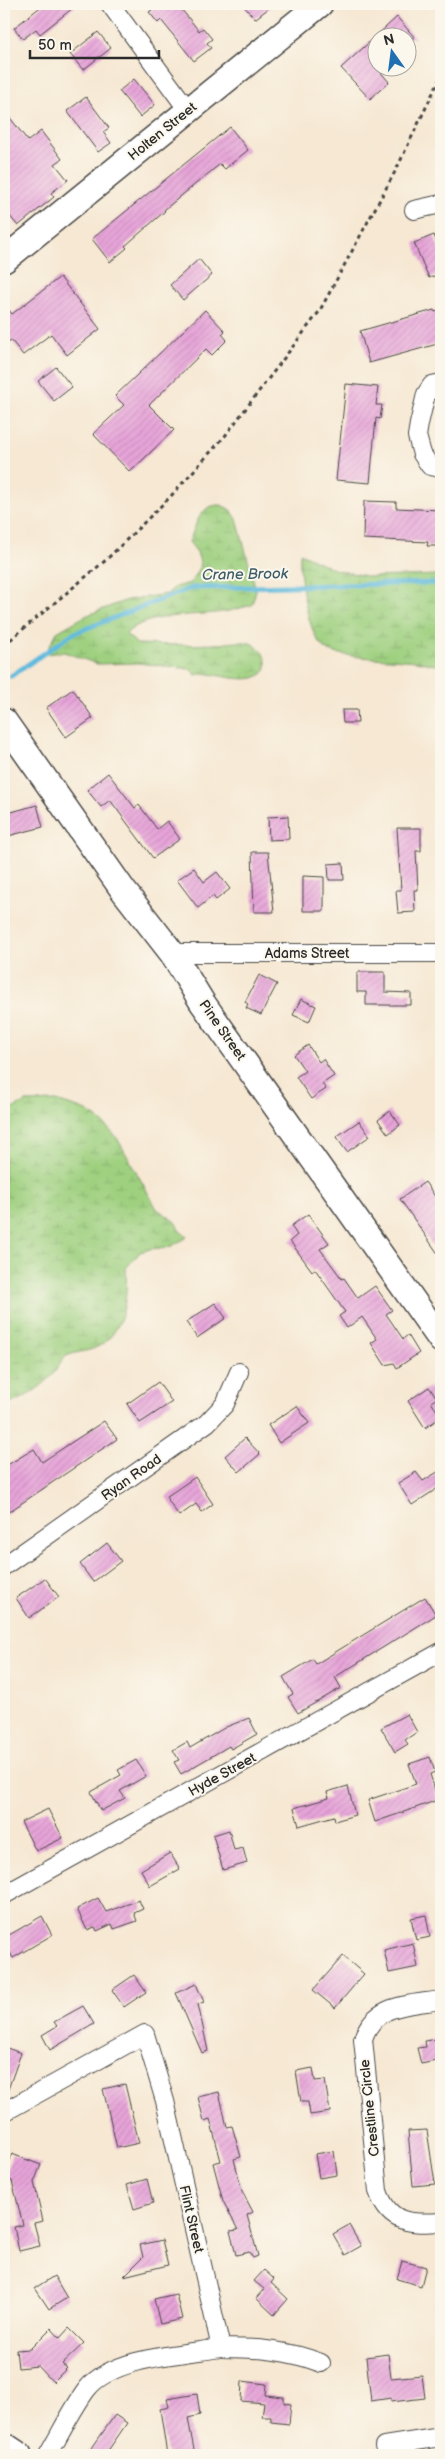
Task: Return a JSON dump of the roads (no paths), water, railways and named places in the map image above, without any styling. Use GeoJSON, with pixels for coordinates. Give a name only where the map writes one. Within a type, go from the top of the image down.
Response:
{"type":"FeatureCollection","features":[{"type":"Feature","properties":{"kind":"street"},"geometry":{"type":"LineString","coordinates":[[110,4],[188,110]]}},
{"type":"Feature","properties":{"kind":"street","name":"Holten Street"},"geometry":{"type":"LineString","coordinates":[[4,260],[320,4]]}},
{"type":"Feature","properties":{"kind":"street"},"geometry":{"type":"LineString","coordinates":[[414,210],[441,204]]}},
{"type":"Feature","properties":{"kind":"street"},"geometry":{"type":"LineString","coordinates":[[441,382],[432,385],[426,394],[418,436],[422,454],[430,466],[441,468]]}},
{"type":"Feature","properties":{"kind":"street","name":"Pine Street"},"geometry":{"type":"LineString","coordinates":[[4,721],[122,889],[172,953],[202,1002],[441,1340]]}},
{"type":"Feature","properties":{"kind":"street","name":"Adams Street"},"geometry":{"type":"LineString","coordinates":[[172,953],[441,953]]}},
{"type":"Feature","properties":{"kind":"street","name":"Ryan Road"},"geometry":{"type":"LineString","coordinates":[[4,1566],[206,1423],[225,1404],[239,1372]]}},
{"type":"Feature","properties":{"kind":"street","name":"Hyde Street"},"geometry":{"type":"LineString","coordinates":[[4,1895],[441,1652]]}},
{"type":"Feature","properties":{"kind":"street","name":"Crestline Circle"},"geometry":{"type":"LineString","coordinates":[[441,2000],[383,2012],[367,2028],[363,2039],[378,2191],[382,2204],[394,2217],[406,2221],[441,2222]]}},
{"type":"Feature","properties":{"kind":"street","name":"Flint Street"},"geometry":{"type":"LineString","coordinates":[[4,2112],[145,2034],[165,2101],[221,2348]]}},
{"type":"Feature","properties":{"kind":"street"},"geometry":{"type":"LineString","coordinates":[[48,2455],[88,2388],[104,2375],[125,2366],[147,2360],[221,2348],[300,2354],[321,2363]]}},
{"type":"Feature","properties":{"kind":"street"},"geometry":{"type":"LineString","coordinates":[[384,2446],[441,2438]]}},
{"type":"Feature","properties":{"kind":"street"},"geometry":{"type":"LineString","coordinates":[[4,2445],[19,2455]]}},
{"type":"Feature","properties":{"kind":"waterway","name":"Crane Brook"},"geometry":{"type":"LineString","coordinates":[[11,676],[72,634],[191,588],[441,583]]}}]}
